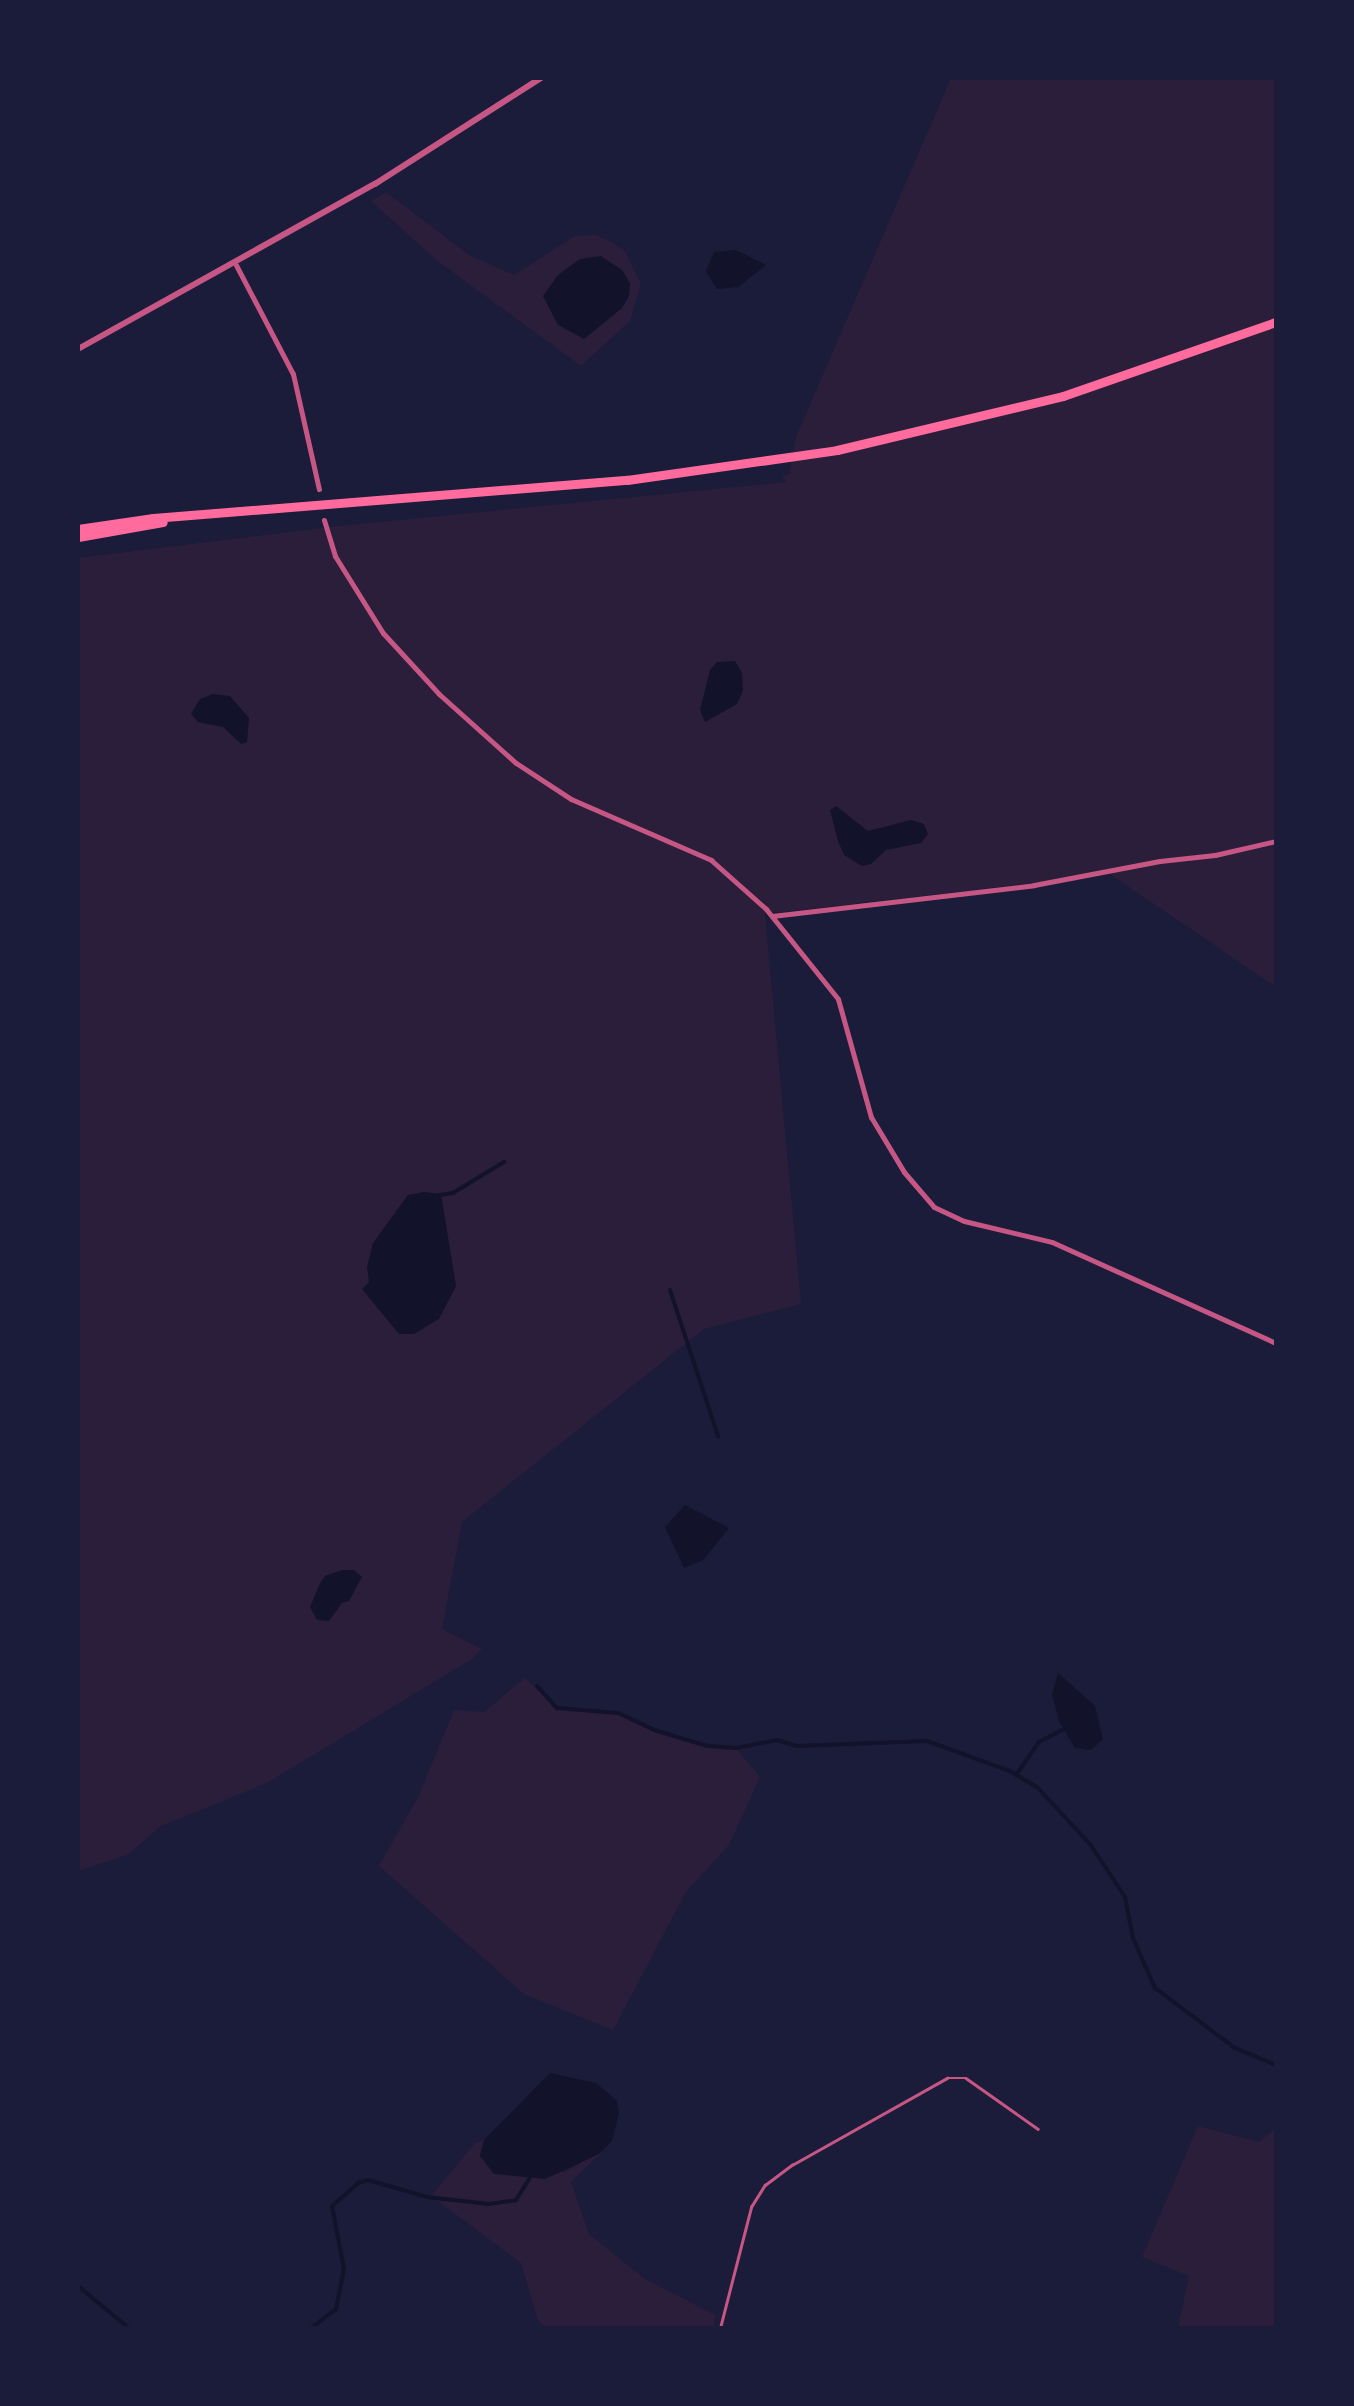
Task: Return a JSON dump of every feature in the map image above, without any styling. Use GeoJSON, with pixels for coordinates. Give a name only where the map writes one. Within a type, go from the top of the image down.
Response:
{"type":"FeatureCollection","features":[{"type":"Feature","properties":{"kind":"highway"},"geometry":{"type":"LineString","coordinates":[[78,529],[626,480],[836,450],[1063,396],[1276,322]]}},
{"type":"Feature","properties":{"kind":"highway"},"geometry":{"type":"LineString","coordinates":[[78,537],[174,519]]}},
{"type":"Feature","properties":{"kind":"street"},"geometry":{"type":"LineString","coordinates":[[78,349],[375,184],[540,78]]}},
{"type":"Feature","properties":{"kind":"street"},"geometry":{"type":"LineString","coordinates":[[236,264],[293,374],[319,489]]}},
{"type":"Feature","properties":{"kind":"street"},"geometry":{"type":"LineString","coordinates":[[324,520],[335,556],[383,634],[439,694],[503,752],[572,798],[711,860],[772,916],[838,999],[871,1116],[904,1172],[934,1206],[964,1221],[1052,1242],[1276,1344]]}},
{"type":"Feature","properties":{"kind":"street"},"geometry":{"type":"LineString","coordinates":[[772,916],[1034,885],[1160,861],[1215,856],[1276,840]]}},
{"type":"Feature","properties":{"kind":"lane"},"geometry":{"type":"LineString","coordinates":[[720,2328],[751,2207],[764,2185],[792,2165],[947,2078],[966,2078],[1038,2129]]}},
{"type":"Feature","properties":{"kind":"shaded area"},"geometry":{"type":"Polygon","coordinates":[[[951,78],[1276,78],[1276,987],[1110,874],[765,914],[801,1304],[704,1329],[462,1522],[442,1629],[482,1649],[472,1659],[267,1783],[161,1826],[127,1855],[78,1871],[78,558],[338,526],[787,482],[782,477],[789,474],[796,437],[951,78]]]}},
{"type":"Feature","properties":{"kind":"shaded area"},"geometry":{"type":"Polygon","coordinates":[[[386,192],[469,255],[514,275],[575,236],[596,235],[610,241],[625,251],[641,284],[630,321],[581,366],[435,259],[371,201],[386,192]]]}},
{"type":"Feature","properties":{"kind":"shaded area"},"geometry":{"type":"Polygon","coordinates":[[[736,250],[766,265],[738,287],[717,289],[706,271],[714,252],[736,250]]]}},
{"type":"Feature","properties":{"kind":"shaded area"},"geometry":{"type":"Polygon","coordinates":[[[601,256],[622,270],[630,283],[629,296],[622,308],[584,339],[558,325],[543,296],[558,275],[580,259],[601,256]]]}},
{"type":"Feature","properties":{"kind":"shaded area"},"geometry":{"type":"Polygon","coordinates":[[[735,661],[742,673],[743,690],[737,704],[705,722],[700,710],[710,670],[717,662],[735,661]]]}},
{"type":"Feature","properties":{"kind":"shaded area"},"geometry":{"type":"Polygon","coordinates":[[[213,694],[230,696],[249,718],[247,742],[241,744],[223,727],[198,722],[191,714],[200,699],[213,694]]]}},
{"type":"Feature","properties":{"kind":"shaded area"},"geometry":{"type":"Polygon","coordinates":[[[836,806],[868,831],[911,820],[924,824],[928,834],[921,843],[886,850],[871,864],[862,866],[844,855],[830,810],[836,806]]]}},
{"type":"Feature","properties":{"kind":"shaded area"},"geometry":{"type":"Polygon","coordinates":[[[441,1194],[456,1286],[439,1319],[414,1334],[399,1334],[362,1289],[369,1282],[367,1267],[373,1243],[408,1195],[441,1194]]]}},
{"type":"Feature","properties":{"kind":"shaded area"},"geometry":{"type":"Polygon","coordinates":[[[685,1505],[729,1528],[703,1560],[684,1568],[665,1527],[685,1505]]]}},
{"type":"Feature","properties":{"kind":"shaded area"},"geometry":{"type":"Polygon","coordinates":[[[354,1570],[362,1577],[349,1601],[342,1603],[329,1621],[317,1620],[310,1607],[320,1583],[325,1576],[354,1570]]]}},
{"type":"Feature","properties":{"kind":"shaded area"},"geometry":{"type":"Polygon","coordinates":[[[1058,1673],[1095,1706],[1103,1739],[1091,1750],[1075,1748],[1059,1721],[1052,1694],[1058,1673]]]}},
{"type":"Feature","properties":{"kind":"shaded area"},"geometry":{"type":"Polygon","coordinates":[[[525,1678],[557,1708],[618,1713],[654,1730],[707,1746],[736,1748],[760,1777],[729,1845],[686,1892],[613,2030],[524,1994],[379,1866],[419,1795],[454,1710],[484,1712],[525,1678]]]}},
{"type":"Feature","properties":{"kind":"shaded area"},"geometry":{"type":"Polygon","coordinates":[[[550,2073],[596,2083],[617,2101],[619,2113],[612,2141],[599,2154],[545,2179],[494,2174],[480,2156],[484,2140],[550,2073]]]}},
{"type":"Feature","properties":{"kind":"shaded area"},"geometry":{"type":"Polygon","coordinates":[[[1198,2126],[1259,2142],[1276,2128],[1276,2328],[1178,2328],[1189,2276],[1142,2257],[1198,2126]]]}},
{"type":"Feature","properties":{"kind":"shaded area"},"geometry":{"type":"Polygon","coordinates":[[[484,2140],[480,2157],[564,2172],[604,2150],[571,2182],[589,2234],[645,2279],[715,2315],[714,2328],[546,2328],[538,2320],[521,2263],[431,2196],[475,2143],[484,2140]]]}},
{"type":"Feature","properties":{"kind":"waterway"},"geometry":{"type":"LineString","coordinates":[[440,1195],[453,1193],[504,1162]]}},
{"type":"Feature","properties":{"kind":"waterway"},"geometry":{"type":"LineString","coordinates":[[670,1290],[718,1436]]}},
{"type":"Feature","properties":{"kind":"waterway"},"geometry":{"type":"LineString","coordinates":[[537,1686],[557,1708],[618,1713],[654,1730],[707,1746],[736,1748],[777,1740],[797,1746],[927,1741],[1010,1771],[1037,1787],[1090,1844],[1125,1897],[1133,1938],[1155,1988],[1235,2048],[1276,2065]]}},
{"type":"Feature","properties":{"kind":"waterway"},"geometry":{"type":"LineString","coordinates":[[1016,1775],[1039,1742],[1065,1729]]}},
{"type":"Feature","properties":{"kind":"waterway"},"geometry":{"type":"LineString","coordinates":[[292,2328],[311,2328],[336,2309],[344,2269],[332,2206],[358,2183],[368,2180],[427,2197],[489,2204],[516,2200],[529,2179]]}},
{"type":"Feature","properties":{"kind":"waterway"},"geometry":{"type":"LineString","coordinates":[[78,2286],[129,2328]]}}]}
